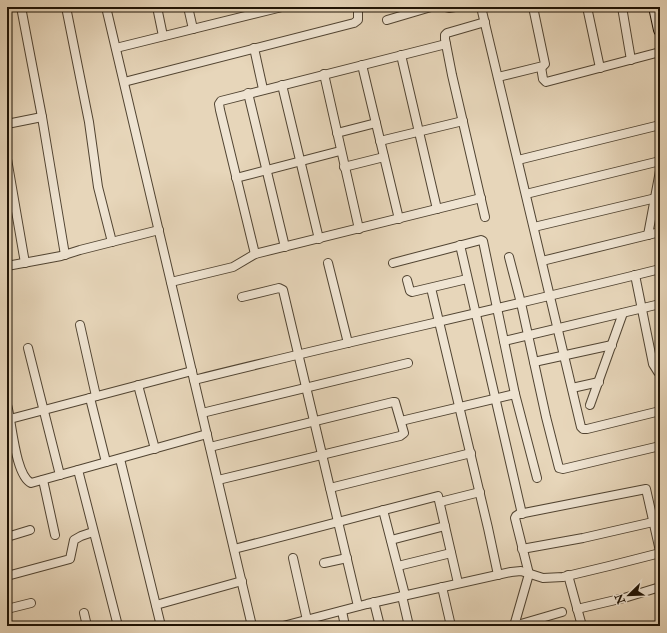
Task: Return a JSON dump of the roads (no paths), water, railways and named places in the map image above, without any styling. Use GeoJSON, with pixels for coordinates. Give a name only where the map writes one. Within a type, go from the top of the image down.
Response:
{"type":"FeatureCollection","features":[{"type":"Feature","properties":{"kind":"street"},"geometry":{"type":"LineString","coordinates":[[21,7],[42,118],[65,255]]}},
{"type":"Feature","properties":{"kind":"street"},"geometry":{"type":"LineString","coordinates":[[66,7],[89,122],[98,187],[112,242]]}},
{"type":"Feature","properties":{"kind":"street"},"geometry":{"type":"LineString","coordinates":[[106,7],[252,626]]}},
{"type":"Feature","properties":{"kind":"street"},"geometry":{"type":"LineString","coordinates":[[157,7],[163,36]]}},
{"type":"Feature","properties":{"kind":"street"},"geometry":{"type":"LineString","coordinates":[[188,7],[193,29]]}},
{"type":"Feature","properties":{"kind":"street"},"geometry":{"type":"LineString","coordinates":[[116,48],[282,7]]}},
{"type":"Feature","properties":{"kind":"street"},"geometry":{"type":"LineString","coordinates":[[124,82],[354,23],[358,20],[358,7]]}},
{"type":"Feature","properties":{"kind":"street"},"geometry":{"type":"LineString","coordinates":[[387,20],[431,7]]}},
{"type":"Feature","properties":{"kind":"street"},"geometry":{"type":"LineString","coordinates":[[445,7],[455,7]]}},
{"type":"Feature","properties":{"kind":"street"},"geometry":{"type":"LineString","coordinates":[[481,7],[580,424],[583,429],[660,411]]}},
{"type":"Feature","properties":{"kind":"street"},"geometry":{"type":"LineString","coordinates":[[498,77],[544,65],[545,61],[533,7]]}},
{"type":"Feature","properties":{"kind":"street"},"geometry":{"type":"LineString","coordinates":[[587,7],[600,68]]}},
{"type":"Feature","properties":{"kind":"street"},"geometry":{"type":"LineString","coordinates":[[622,7],[631,60]]}},
{"type":"Feature","properties":{"kind":"street"},"geometry":{"type":"LineString","coordinates":[[655,7],[660,30]]}},
{"type":"Feature","properties":{"kind":"street"},"geometry":{"type":"LineString","coordinates":[[485,22],[447,33],[445,35],[485,217]]}},
{"type":"Feature","properties":{"kind":"street"},"geometry":{"type":"LineString","coordinates":[[255,254],[219,104],[222,100],[446,44]]}},
{"type":"Feature","properties":{"kind":"street"},"geometry":{"type":"LineString","coordinates":[[254,48],[263,89]]}},
{"type":"Feature","properties":{"kind":"street"},"geometry":{"type":"LineString","coordinates":[[540,67],[543,79],[546,82],[660,52]]}},
{"type":"Feature","properties":{"kind":"street"},"geometry":{"type":"LineString","coordinates":[[401,55],[437,209]]}},
{"type":"Feature","properties":{"kind":"street"},"geometry":{"type":"LineString","coordinates":[[362,65],[399,219]]}},
{"type":"Feature","properties":{"kind":"street"},"geometry":{"type":"LineString","coordinates":[[324,74],[340,151],[359,229]]}},
{"type":"Feature","properties":{"kind":"street"},"geometry":{"type":"LineString","coordinates":[[282,85],[319,239]]}},
{"type":"Feature","properties":{"kind":"street"},"geometry":{"type":"LineString","coordinates":[[248,93],[285,247]]}},
{"type":"Feature","properties":{"kind":"street"},"geometry":{"type":"LineString","coordinates":[[7,124],[42,118]]}},
{"type":"Feature","properties":{"kind":"street"},"geometry":{"type":"LineString","coordinates":[[380,141],[463,121]]}},
{"type":"Feature","properties":{"kind":"street"},"geometry":{"type":"LineString","coordinates":[[336,133],[376,123]]}},
{"type":"Feature","properties":{"kind":"street"},"geometry":{"type":"LineString","coordinates":[[518,160],[660,125]]}},
{"type":"Feature","properties":{"kind":"street"},"geometry":{"type":"LineString","coordinates":[[236,178],[340,151]]}},
{"type":"Feature","properties":{"kind":"street"},"geometry":{"type":"LineString","coordinates":[[344,167],[384,158]]}},
{"type":"Feature","properties":{"kind":"street"},"geometry":{"type":"LineString","coordinates":[[7,159],[26,263]]}},
{"type":"Feature","properties":{"kind":"street"},"geometry":{"type":"LineString","coordinates":[[526,194],[660,161]]}},
{"type":"Feature","properties":{"kind":"street"},"geometry":{"type":"LineString","coordinates":[[648,235],[658,198],[660,171]]}},
{"type":"Feature","properties":{"kind":"street"},"geometry":{"type":"LineString","coordinates":[[171,282],[233,266],[255,254],[481,198]]}},
{"type":"Feature","properties":{"kind":"street"},"geometry":{"type":"LineString","coordinates":[[534,227],[658,198]]}},
{"type":"Feature","properties":{"kind":"street"},"geometry":{"type":"LineString","coordinates":[[7,266],[65,255],[159,230]]}},
{"type":"Feature","properties":{"kind":"street"},"geometry":{"type":"LineString","coordinates":[[542,261],[660,232]]}},
{"type":"Feature","properties":{"kind":"street"},"geometry":{"type":"LineString","coordinates":[[393,263],[481,240],[483,241],[515,394],[537,478]]}},
{"type":"Feature","properties":{"kind":"street"},"geometry":{"type":"LineString","coordinates":[[460,246],[522,514]]}},
{"type":"Feature","properties":{"kind":"street"},"geometry":{"type":"LineString","coordinates":[[509,257],[521,303],[546,417],[560,469],[598,462],[660,446]]}},
{"type":"Feature","properties":{"kind":"street"},"geometry":{"type":"LineString","coordinates":[[328,263],[348,343]]}},
{"type":"Feature","properties":{"kind":"street"},"geometry":{"type":"LineString","coordinates":[[194,380],[660,269]]}},
{"type":"Feature","properties":{"kind":"street"},"geometry":{"type":"LineString","coordinates":[[635,275],[653,364],[660,373]]}},
{"type":"Feature","properties":{"kind":"street"},"geometry":{"type":"LineString","coordinates":[[407,280],[411,292],[467,279]]}},
{"type":"Feature","properties":{"kind":"street"},"geometry":{"type":"LineString","coordinates":[[242,297],[279,288],[283,289],[358,606]]}},
{"type":"Feature","properties":{"kind":"street"},"geometry":{"type":"LineString","coordinates":[[431,288],[471,453],[498,575]]}},
{"type":"Feature","properties":{"kind":"street"},"geometry":{"type":"LineString","coordinates":[[504,341],[660,304]]}},
{"type":"Feature","properties":{"kind":"street"},"geometry":{"type":"LineString","coordinates":[[590,405],[623,313]]}},
{"type":"Feature","properties":{"kind":"street"},"geometry":{"type":"LineString","coordinates":[[80,325],[106,462]]}},
{"type":"Feature","properties":{"kind":"street"},"geometry":{"type":"LineString","coordinates":[[534,362],[612,345]]}},
{"type":"Feature","properties":{"kind":"street"},"geometry":{"type":"LineString","coordinates":[[28,348],[60,475]]}},
{"type":"Feature","properties":{"kind":"street"},"geometry":{"type":"LineString","coordinates":[[202,413],[408,364]]}},
{"type":"Feature","properties":{"kind":"street"},"geometry":{"type":"LineString","coordinates":[[10,419],[192,371]]}},
{"type":"Feature","properties":{"kind":"street"},"geometry":{"type":"LineString","coordinates":[[572,388],[599,382]]}},
{"type":"Feature","properties":{"kind":"street"},"geometry":{"type":"LineString","coordinates":[[138,385],[155,449]]}},
{"type":"Feature","properties":{"kind":"street"},"geometry":{"type":"LineString","coordinates":[[401,421],[515,394]]}},
{"type":"Feature","properties":{"kind":"street"},"geometry":{"type":"LineString","coordinates":[[210,448],[393,402],[395,402],[401,421],[404,433],[400,436],[218,480]]}},
{"type":"Feature","properties":{"kind":"street"},"geometry":{"type":"LineString","coordinates":[[7,405],[10,419],[10,436],[26,480],[31,483],[207,434]]}},
{"type":"Feature","properties":{"kind":"street"},"geometry":{"type":"LineString","coordinates":[[330,488],[471,453]]}},
{"type":"Feature","properties":{"kind":"street"},"geometry":{"type":"LineString","coordinates":[[120,459],[161,626]]}},
{"type":"Feature","properties":{"kind":"street"},"geometry":{"type":"LineString","coordinates":[[78,470],[118,626]]}},
{"type":"Feature","properties":{"kind":"street"},"geometry":{"type":"LineString","coordinates":[[43,480],[54,535]]}},
{"type":"Feature","properties":{"kind":"street"},"geometry":{"type":"LineString","coordinates":[[283,626],[374,602],[517,571],[529,574],[543,578],[568,576],[660,552],[646,489],[516,516],[515,518],[529,574],[514,626]]}},
{"type":"Feature","properties":{"kind":"street"},"geometry":{"type":"LineString","coordinates":[[440,502],[480,492]]}},
{"type":"Feature","properties":{"kind":"street"},"geometry":{"type":"LineString","coordinates":[[234,548],[438,496],[458,583]]}},
{"type":"Feature","properties":{"kind":"street"},"geometry":{"type":"LineString","coordinates":[[383,510],[398,566],[409,626]]}},
{"type":"Feature","properties":{"kind":"street"},"geometry":{"type":"LineString","coordinates":[[522,549],[583,538],[653,522]]}},
{"type":"Feature","properties":{"kind":"street"},"geometry":{"type":"LineString","coordinates":[[391,540],[445,526]]}},
{"type":"Feature","properties":{"kind":"street"},"geometry":{"type":"LineString","coordinates":[[7,537],[30,530]]}},
{"type":"Feature","properties":{"kind":"street"},"geometry":{"type":"LineString","coordinates":[[7,576],[70,559],[74,540],[93,532]]}},
{"type":"Feature","properties":{"kind":"street"},"geometry":{"type":"LineString","coordinates":[[398,566],[451,553]]}},
{"type":"Feature","properties":{"kind":"street"},"geometry":{"type":"LineString","coordinates":[[293,558],[308,620]]}},
{"type":"Feature","properties":{"kind":"street"},"geometry":{"type":"LineString","coordinates":[[324,564],[347,558]]}},
{"type":"Feature","properties":{"kind":"street"},"geometry":{"type":"LineString","coordinates":[[568,576],[582,626]]}},
{"type":"Feature","properties":{"kind":"street"},"geometry":{"type":"LineString","coordinates":[[156,605],[242,581]]}},
{"type":"Feature","properties":{"kind":"street"},"geometry":{"type":"LineString","coordinates":[[442,587],[451,626]]}},
{"type":"Feature","properties":{"kind":"street"},"geometry":{"type":"LineString","coordinates":[[577,609],[624,598],[660,587]]}},
{"type":"Feature","properties":{"kind":"street"},"geometry":{"type":"LineString","coordinates":[[374,602],[380,626]]}},
{"type":"Feature","properties":{"kind":"street"},"geometry":{"type":"LineString","coordinates":[[7,609],[31,603]]}},
{"type":"Feature","properties":{"kind":"street"},"geometry":{"type":"LineString","coordinates":[[342,611],[346,626]]}},
{"type":"Feature","properties":{"kind":"street"},"geometry":{"type":"LineString","coordinates":[[514,626],[562,612]]}},
{"type":"Feature","properties":{"kind":"street"},"geometry":{"type":"LineString","coordinates":[[84,613],[87,626]]}}]}
